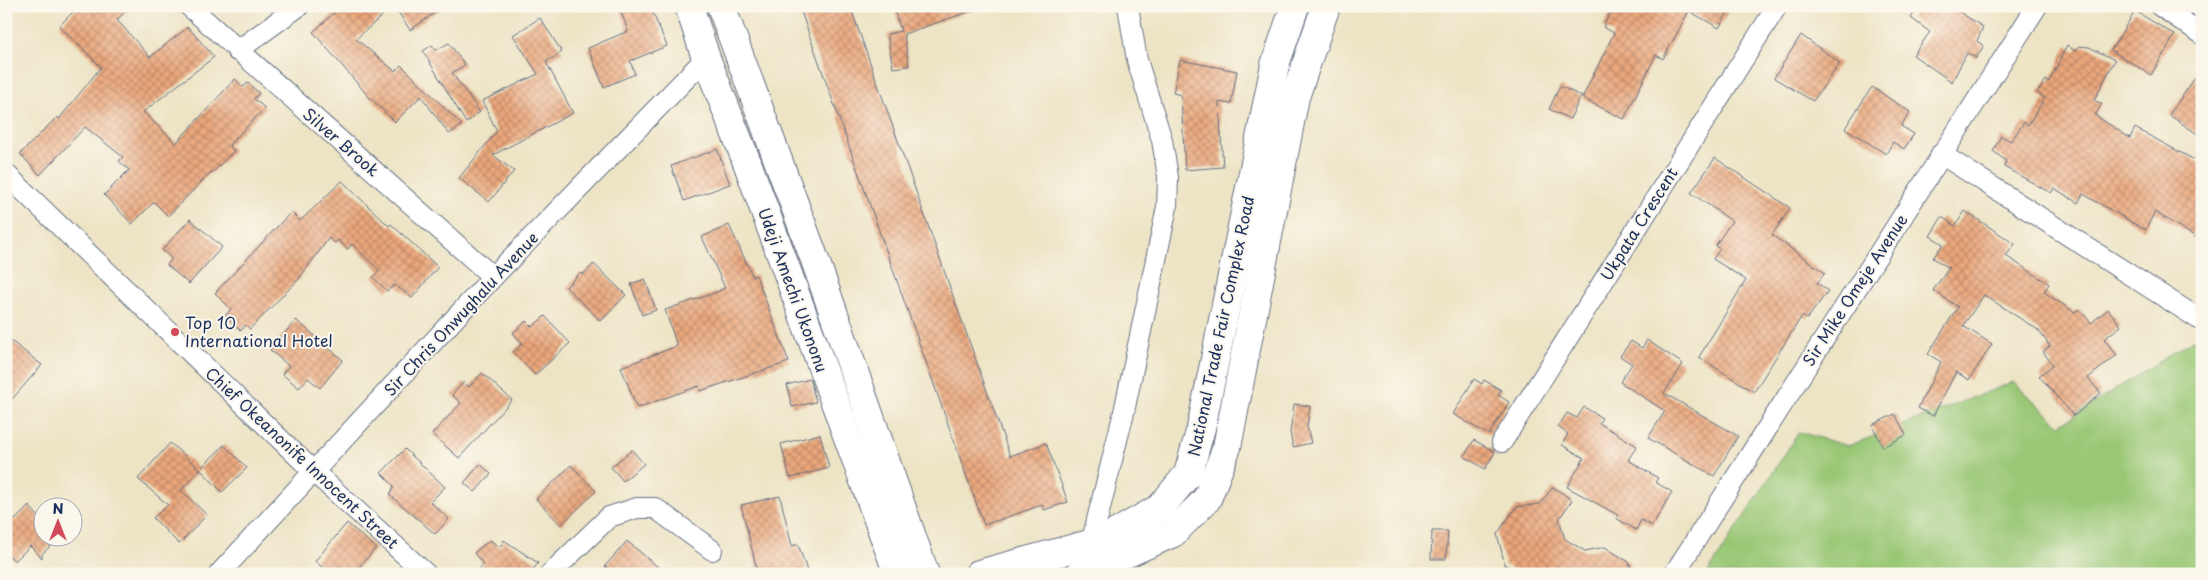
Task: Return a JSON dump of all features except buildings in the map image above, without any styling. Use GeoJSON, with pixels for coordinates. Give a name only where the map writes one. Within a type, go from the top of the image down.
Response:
{"type":"FeatureCollection","features":[{"type":"Feature","properties":{"kind":"main road","name":"Udeji Amechi Ukononu"},"geometry":{"type":"LineString","coordinates":[[689,6],[706,58],[898,574]]}},
{"type":"Feature","properties":{"kind":"main road","name":"Udeji Amechi Ukononu"},"geometry":{"type":"LineString","coordinates":[[720,6],[815,260],[925,574]]}},
{"type":"Feature","properties":{"kind":"main road","name":"National Trade Fair Complex Road"},"geometry":{"type":"LineString","coordinates":[[979,574],[1104,540],[1160,508],[1188,474],[1201,428],[1275,65],[1295,6]]}},
{"type":"Feature","properties":{"kind":"main road","name":"National Trade Fair Complex Road"},"geometry":{"type":"LineString","coordinates":[[1080,574],[1174,533],[1207,499],[1227,447],[1295,97],[1326,6]]}},
{"type":"Feature","properties":{"kind":"street","name":"Silver Brook"},"geometry":{"type":"LineString","coordinates":[[189,6],[237,51],[493,277]]}},
{"type":"Feature","properties":{"kind":"street"},"geometry":{"type":"LineString","coordinates":[[237,51],[299,6]]}},
{"type":"Feature","properties":{"kind":"street"},"geometry":{"type":"LineString","coordinates":[[1091,544],[1124,412],[1167,207],[1168,177],[1162,140],[1137,60],[1128,6]]}},
{"type":"Feature","properties":{"kind":"street","name":"Ukpata Crescent"},"geometry":{"type":"LineString","coordinates":[[1502,442],[1777,6]]}},
{"type":"Feature","properties":{"kind":"street","name":"Sir Mike Omeje Avenue"},"geometry":{"type":"LineString","coordinates":[[1674,574],[2037,6]]}},
{"type":"Feature","properties":{"kind":"street"},"geometry":{"type":"LineString","coordinates":[[2160,6],[2202,34]]}},
{"type":"Feature","properties":{"kind":"street","name":"Sir Chris Onwughalu Avenue"},"geometry":{"type":"LineString","coordinates":[[219,574],[493,277],[706,58]]}},
{"type":"Feature","properties":{"kind":"street"},"geometry":{"type":"LineString","coordinates":[[1942,154],[2202,320]]}},
{"type":"Feature","properties":{"kind":"street","name":"Chief Okeanonife Innocent Street"},"geometry":{"type":"LineString","coordinates":[[6,174],[314,472],[426,574]]}},
{"type":"Feature","properties":{"kind":"street"},"geometry":{"type":"LineString","coordinates":[[550,574],[609,517],[637,508],[655,508],[712,550]]}},
{"type":"Feature","properties":{"kind":"green space"},"geometry":{"type":"Polygon","coordinates":[[[2202,334],[2202,574],[1707,574],[1799,432],[1848,446],[2013,382],[2060,425],[2202,334]]]}},
{"type":"Feature","properties":{"kind":"place","name":"Top 10 International Hotel"},"geometry":{"type":"Point","coordinates":[175,332]}}]}
